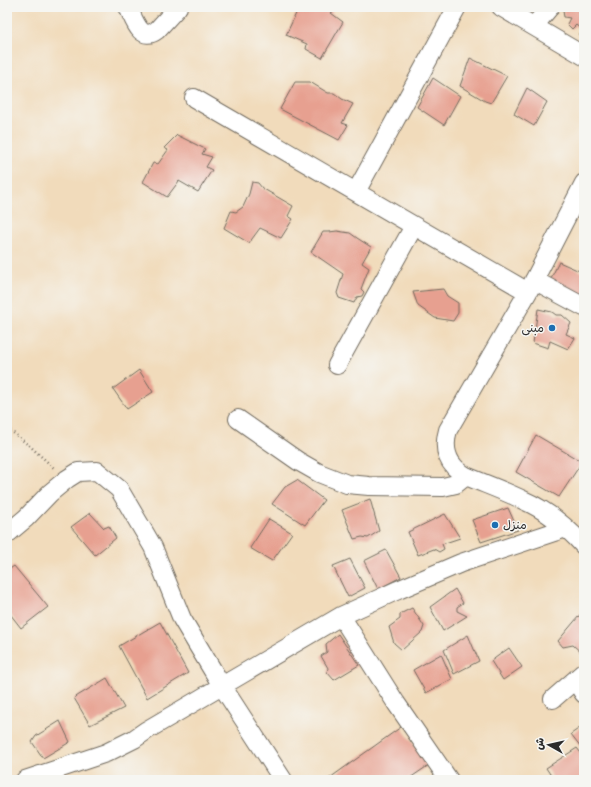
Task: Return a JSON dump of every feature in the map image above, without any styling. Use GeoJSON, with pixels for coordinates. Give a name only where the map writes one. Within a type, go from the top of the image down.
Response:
{"type":"FeatureCollection","features":[{"type":"Feature","properties":{"kind":"street"},"geometry":{"type":"LineString","coordinates":[[128,7],[140,31],[149,34],[154,33],[178,7]]}},
{"type":"Feature","properties":{"kind":"street"},"geometry":{"type":"LineString","coordinates":[[356,192],[457,7]]}},
{"type":"Feature","properties":{"kind":"street"},"geometry":{"type":"LineString","coordinates":[[501,7],[584,56]]}},
{"type":"Feature","properties":{"kind":"street"},"geometry":{"type":"LineString","coordinates":[[534,26],[550,7]]}},
{"type":"Feature","properties":{"kind":"street"},"geometry":{"type":"LineString","coordinates":[[194,98],[414,226],[531,286],[584,307]]}},
{"type":"Feature","properties":{"kind":"street"},"geometry":{"type":"LineString","coordinates":[[584,183],[531,286],[448,430],[445,444],[448,457],[455,468],[466,476],[524,500],[544,511],[566,528],[584,546]]}},
{"type":"Feature","properties":{"kind":"street"},"geometry":{"type":"LineString","coordinates":[[337,365],[414,226]]}},
{"type":"Feature","properties":{"kind":"street"},"geometry":{"type":"LineString","coordinates":[[238,419],[298,461],[319,473],[347,484],[369,486],[443,487],[456,484],[466,476]]}},
{"type":"Feature","properties":{"kind":"street"},"geometry":{"type":"LineString","coordinates":[[7,534],[26,518],[50,493],[78,472],[98,471],[119,489],[153,547],[182,619],[222,686],[283,780]]}},
{"type":"Feature","properties":{"kind":"street"},"geometry":{"type":"LineString","coordinates":[[25,780],[106,753],[134,739],[341,616],[460,564],[566,528]]}},
{"type":"Feature","properties":{"kind":"street"},"geometry":{"type":"LineString","coordinates":[[341,616],[396,703],[449,780]]}},
{"type":"Feature","properties":{"kind":"street"},"geometry":{"type":"LineString","coordinates":[[553,699],[581,682]]}},
{"type":"Feature","properties":{"kind":"path"},"geometry":{"type":"LineString","coordinates":[[7,428],[31,447],[67,480]]}},
{"type":"Feature","properties":{"kind":"building"},"geometry":{"type":"Polygon","coordinates":[[[299,7],[336,7],[331,13],[343,22],[322,58],[306,49],[307,44],[286,35],[299,7]]]}},
{"type":"Feature","properties":{"kind":"building"},"geometry":{"type":"Polygon","coordinates":[[[565,7],[584,7],[584,39],[579,35],[582,30],[576,25],[572,29],[567,24],[570,18],[564,17],[563,11],[565,7]]]}},
{"type":"Feature","properties":{"kind":"building"},"geometry":{"type":"Polygon","coordinates":[[[470,58],[507,76],[491,103],[460,86],[470,58]]]}},
{"type":"Feature","properties":{"kind":"building"},"geometry":{"type":"Polygon","coordinates":[[[433,78],[460,96],[444,125],[417,107],[433,78]]]}},
{"type":"Feature","properties":{"kind":"building"},"geometry":{"type":"Polygon","coordinates":[[[295,82],[310,82],[328,93],[334,93],[353,104],[342,123],[348,125],[339,140],[280,109],[295,82]]]}},
{"type":"Feature","properties":{"kind":"building"},"geometry":{"type":"Polygon","coordinates":[[[527,88],[547,102],[534,126],[514,114],[527,88]]]}},
{"type":"Feature","properties":{"kind":"building"},"geometry":{"type":"Polygon","coordinates":[[[177,135],[205,149],[202,154],[212,157],[206,167],[212,170],[198,192],[179,181],[167,197],[143,182],[153,163],[158,164],[168,150],[164,148],[177,135]]]}},
{"type":"Feature","properties":{"kind":"building"},"geometry":{"type":"Polygon","coordinates":[[[252,182],[258,183],[262,188],[293,206],[288,216],[293,219],[281,238],[260,228],[249,243],[224,228],[231,211],[236,212],[243,207],[249,194],[252,182]]]}},
{"type":"Feature","properties":{"kind":"building"},"geometry":{"type":"Polygon","coordinates":[[[337,231],[350,233],[371,247],[362,263],[369,268],[361,289],[364,292],[362,296],[357,297],[354,303],[339,298],[337,293],[343,274],[311,252],[323,232],[337,231]]]}},
{"type":"Feature","properties":{"kind":"building"},"geometry":{"type":"Polygon","coordinates":[[[559,262],[584,273],[584,298],[550,280],[559,262]]]}},
{"type":"Feature","properties":{"kind":"building"},"geometry":{"type":"Polygon","coordinates":[[[443,289],[447,296],[458,303],[458,313],[453,321],[435,318],[418,306],[413,292],[443,289]]]}},
{"type":"Feature","properties":{"kind":"building","name":"مبنى"},"geometry":{"type":"Polygon","coordinates":[[[538,309],[552,312],[556,315],[562,315],[571,323],[566,334],[575,338],[568,349],[550,341],[548,348],[533,343],[538,309]]]}},
{"type":"Feature","properties":{"kind":"building"},"geometry":{"type":"Polygon","coordinates":[[[139,370],[153,392],[127,409],[113,389],[139,370]]]}},
{"type":"Feature","properties":{"kind":"building"},"geometry":{"type":"Polygon","coordinates":[[[536,435],[582,462],[559,497],[516,472],[536,435]]]}},
{"type":"Feature","properties":{"kind":"building"},"geometry":{"type":"Polygon","coordinates":[[[297,480],[324,500],[305,525],[272,504],[285,487],[297,480]]]}},
{"type":"Feature","properties":{"kind":"building"},"geometry":{"type":"Polygon","coordinates":[[[370,499],[379,531],[368,538],[362,537],[354,539],[342,510],[370,499]]]}},
{"type":"Feature","properties":{"kind":"building","name":"منزل"},"geometry":{"type":"Polygon","coordinates":[[[508,508],[518,530],[481,542],[472,520],[508,508]]]}},
{"type":"Feature","properties":{"kind":"building"},"geometry":{"type":"Polygon","coordinates":[[[90,513],[104,528],[109,526],[116,538],[95,555],[71,527],[90,513]]]}},
{"type":"Feature","properties":{"kind":"building"},"geometry":{"type":"Polygon","coordinates":[[[445,514],[460,538],[442,544],[444,549],[439,552],[434,549],[418,555],[408,532],[445,514]]]}},
{"type":"Feature","properties":{"kind":"building"},"geometry":{"type":"Polygon","coordinates":[[[269,519],[292,533],[272,561],[250,548],[269,519]]]}},
{"type":"Feature","properties":{"kind":"building"},"geometry":{"type":"Polygon","coordinates":[[[386,550],[401,577],[378,589],[364,561],[386,550]]]}},
{"type":"Feature","properties":{"kind":"building"},"geometry":{"type":"Polygon","coordinates":[[[350,559],[365,588],[348,597],[333,566],[350,559]]]}},
{"type":"Feature","properties":{"kind":"building"},"geometry":{"type":"Polygon","coordinates":[[[14,566],[48,607],[21,628],[7,610],[7,571],[14,566]]]}},
{"type":"Feature","properties":{"kind":"building"},"geometry":{"type":"Polygon","coordinates":[[[455,589],[463,603],[457,607],[457,611],[467,616],[443,631],[430,607],[455,589]]]}},
{"type":"Feature","properties":{"kind":"building"},"geometry":{"type":"Polygon","coordinates":[[[412,608],[424,626],[422,632],[402,650],[394,643],[389,627],[400,619],[400,614],[412,608]]]}},
{"type":"Feature","properties":{"kind":"building"},"geometry":{"type":"Polygon","coordinates":[[[584,610],[584,655],[573,645],[563,647],[558,641],[584,610]]]}},
{"type":"Feature","properties":{"kind":"building"},"geometry":{"type":"Polygon","coordinates":[[[160,622],[188,673],[147,698],[119,646],[160,622]]]}},
{"type":"Feature","properties":{"kind":"building"},"geometry":{"type":"Polygon","coordinates":[[[338,634],[359,665],[334,680],[327,672],[328,668],[321,656],[327,652],[326,644],[338,634]]]}},
{"type":"Feature","properties":{"kind":"building"},"geometry":{"type":"Polygon","coordinates":[[[468,635],[479,661],[454,674],[444,650],[468,635]]]}},
{"type":"Feature","properties":{"kind":"building"},"geometry":{"type":"Polygon","coordinates":[[[509,648],[522,667],[503,680],[491,661],[509,648]]]}},
{"type":"Feature","properties":{"kind":"building"},"geometry":{"type":"Polygon","coordinates":[[[441,654],[452,679],[426,693],[413,670],[441,654]]]}},
{"type":"Feature","properties":{"kind":"building"},"geometry":{"type":"Polygon","coordinates":[[[107,678],[124,708],[90,725],[74,698],[107,678]]]}},
{"type":"Feature","properties":{"kind":"building"},"geometry":{"type":"Polygon","coordinates":[[[60,721],[70,742],[43,758],[32,742],[36,736],[60,721]]]}},
{"type":"Feature","properties":{"kind":"building"},"geometry":{"type":"Polygon","coordinates":[[[584,725],[584,751],[571,734],[584,725]]]}},
{"type":"Feature","properties":{"kind":"building"},"geometry":{"type":"Polygon","coordinates":[[[401,727],[429,765],[407,780],[327,780],[401,727]]]}},
{"type":"Feature","properties":{"kind":"building"},"geometry":{"type":"Polygon","coordinates":[[[577,748],[584,757],[584,780],[554,780],[546,768],[577,748]]]}},
{"type":"Feature","properties":{"kind":"place","name":"مبنى"},"geometry":{"type":"Point","coordinates":[552,328]}},
{"type":"Feature","properties":{"kind":"place","name":"منزل"},"geometry":{"type":"Point","coordinates":[495,525]}}]}
